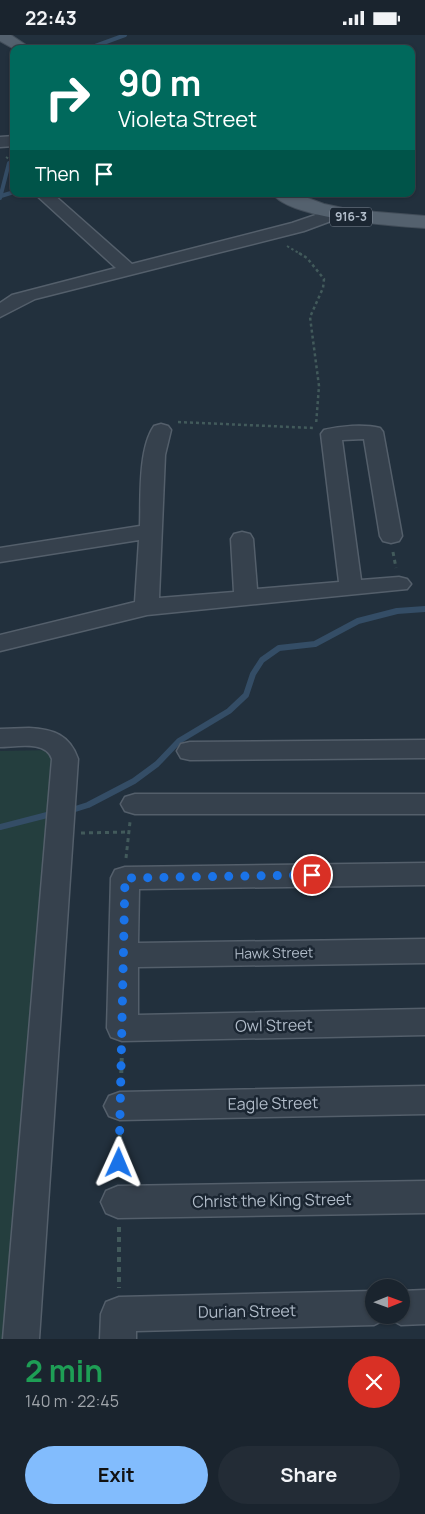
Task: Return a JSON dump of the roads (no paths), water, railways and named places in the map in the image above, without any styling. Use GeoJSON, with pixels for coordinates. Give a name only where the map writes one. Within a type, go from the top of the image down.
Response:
{"type":"FeatureCollection","features":[{"type":"Feature","properties":{"kind":"main road"},"geometry":{"type":"LineString","coordinates":[[0,35],[17,45]]}},
{"type":"Feature","properties":{"kind":"main road","name":"916-3"},"geometry":{"type":"LineString","coordinates":[[288,197],[312,208],[333,214],[425,222]]}},
{"type":"Feature","properties":{"kind":"street"},"geometry":{"type":"LineString","coordinates":[[46,197],[129,270]]}},
{"type":"Feature","properties":{"kind":"street"},"geometry":{"type":"LineString","coordinates":[[0,311],[18,299],[266,235],[333,214]]}},
{"type":"Feature","properties":{"kind":"street"},"geometry":{"type":"LineString","coordinates":[[147,607],[154,455],[162,430]]}},
{"type":"Feature","properties":{"kind":"street"},"geometry":{"type":"LineString","coordinates":[[351,589],[331,434],[373,432],[391,536]]}},
{"type":"Feature","properties":{"kind":"street"},"geometry":{"type":"LineString","coordinates":[[0,555],[151,531]]}},
{"type":"Feature","properties":{"kind":"street"},"geometry":{"type":"LineString","coordinates":[[242,539],[246,599]]}},
{"type":"Feature","properties":{"kind":"street"},"geometry":{"type":"LineString","coordinates":[[0,643],[147,607],[399,584]]}},
{"type":"Feature","properties":{"kind":"street"},"geometry":{"type":"LineString","coordinates":[[0,738],[47,739],[58,743],[64,751],[60,833],[21,1339]]}},
{"type":"Feature","properties":{"kind":"street"},"geometry":{"type":"LineString","coordinates":[[190,751],[425,749]]}},
{"type":"Feature","properties":{"kind":"street"},"geometry":{"type":"LineString","coordinates":[[135,804],[425,803]]}},
{"type":"Feature","properties":{"kind":"street"},"geometry":{"type":"LineString","coordinates":[[123,955],[125,878],[425,874]]}},
{"type":"Feature","properties":{"kind":"street","name":"Hawk Street"},"geometry":{"type":"LineString","coordinates":[[123,955],[425,951]]}},
{"type":"Feature","properties":{"kind":"street","name":"Owl Street"},"geometry":{"type":"LineString","coordinates":[[123,955],[122,1028],[425,1022]]}},
{"type":"Feature","properties":{"kind":"street","name":"Eagle Street"},"geometry":{"type":"LineString","coordinates":[[120,1106],[425,1100]]}},
{"type":"Feature","properties":{"kind":"street","name":"Christ the King Street"},"geometry":{"type":"LineString","coordinates":[[118,1202],[425,1197]]}},
{"type":"Feature","properties":{"kind":"street"},"geometry":{"type":"LineString","coordinates":[[410,1308],[425,1307]]}},
{"type":"Feature","properties":{"kind":"street","name":"Durian Street"},"geometry":{"type":"LineString","coordinates":[[119,1326],[365,1309]]}},
{"type":"Feature","properties":{"kind":"waterway"},"geometry":{"type":"LineString","coordinates":[[98,45],[125,35]]}},
{"type":"Feature","properties":{"kind":"waterway"},"geometry":{"type":"LineString","coordinates":[[0,198],[9,163]]}},
{"type":"Feature","properties":{"kind":"waterway"},"geometry":{"type":"LineString","coordinates":[[1,196],[10,193]]}},
{"type":"Feature","properties":{"kind":"waterway"},"geometry":{"type":"LineString","coordinates":[[72,810],[88,805],[134,781],[157,764],[179,741],[229,711],[246,695],[253,674],[262,660],[279,648],[315,644],[358,621],[397,611],[425,609]]}},
{"type":"Feature","properties":{"kind":"waterway"},"geometry":{"type":"LineString","coordinates":[[0,827],[51,814]]}}]}
